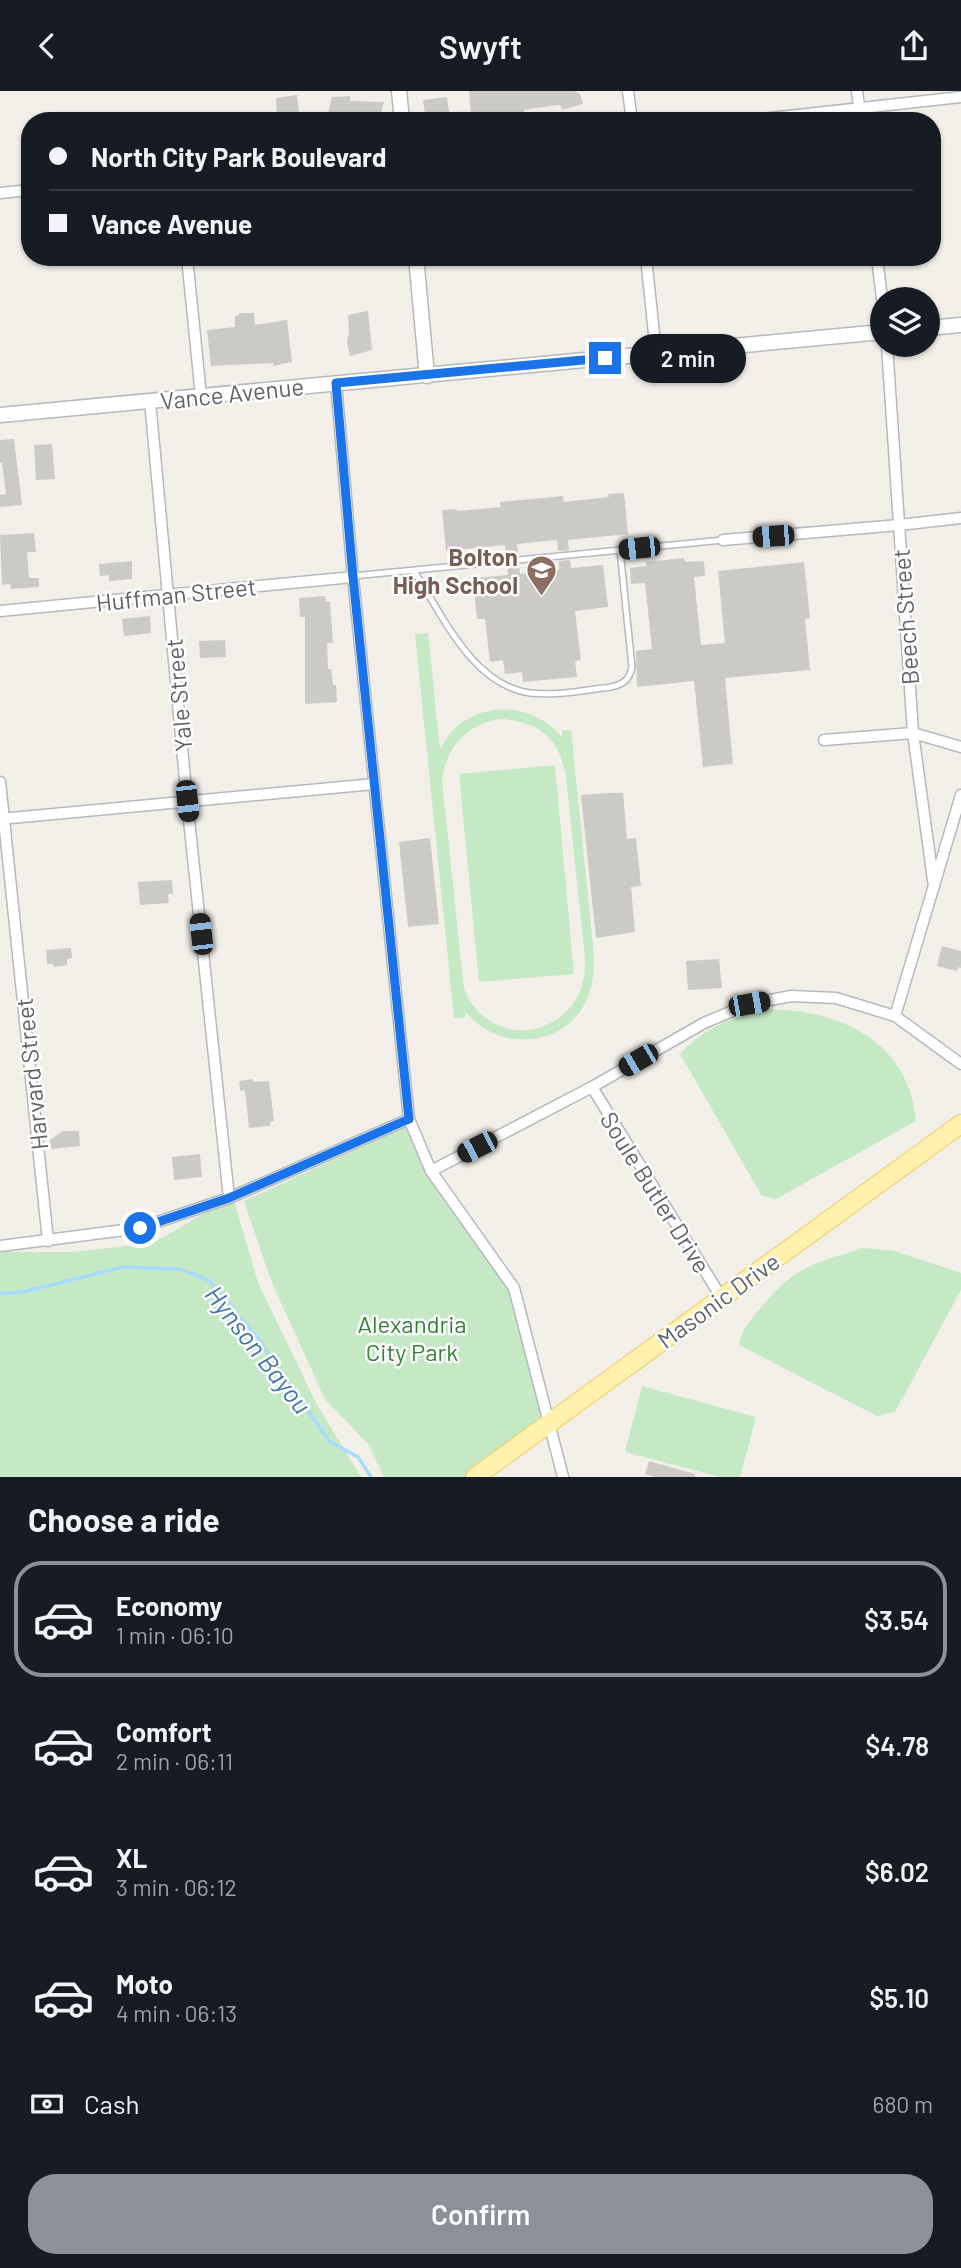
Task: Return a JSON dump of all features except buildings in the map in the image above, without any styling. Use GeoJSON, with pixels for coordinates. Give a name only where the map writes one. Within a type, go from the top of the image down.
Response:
{"type":"FeatureCollection","features":[{"type":"Feature","properties":{"kind":"main road","name":"Masonic Drive"},"geometry":{"type":"LineString","coordinates":[[475,1477],[961,1124]]}},
{"type":"Feature","properties":{"kind":"street"},"geometry":{"type":"LineString","coordinates":[[399,91],[401,112]]}},
{"type":"Feature","properties":{"kind":"street"},"geometry":{"type":"LineString","coordinates":[[628,91],[631,112]]}},
{"type":"Feature","properties":{"kind":"street"},"geometry":{"type":"LineString","coordinates":[[857,91],[860,112]]}},
{"type":"Feature","properties":{"kind":"street"},"geometry":{"type":"LineString","coordinates":[[823,112],[961,97]]}},
{"type":"Feature","properties":{"kind":"street"},"geometry":{"type":"LineString","coordinates":[[0,193],[21,191]]}},
{"type":"Feature","properties":{"kind":"street"},"geometry":{"type":"LineString","coordinates":[[188,266],[201,396]]}},
{"type":"Feature","properties":{"kind":"street"},"geometry":{"type":"LineString","coordinates":[[417,266],[427,376]]}},
{"type":"Feature","properties":{"kind":"street"},"geometry":{"type":"LineString","coordinates":[[647,266],[656,353]]}},
{"type":"Feature","properties":{"kind":"street"},"geometry":{"type":"LineString","coordinates":[[878,266],[881,287]]}},
{"type":"Feature","properties":{"kind":"street"},"geometry":{"type":"LineString","coordinates":[[940,327],[961,325]]}},
{"type":"Feature","properties":{"kind":"street","name":"Vance Avenue"},"geometry":{"type":"LineString","coordinates":[[0,415],[870,333]]}},
{"type":"Feature","properties":{"kind":"street","name":"Beech Street"},"geometry":{"type":"LineString","coordinates":[[888,357],[913,733],[934,887]]}},
{"type":"Feature","properties":{"kind":"street"},"geometry":{"type":"LineString","coordinates":[[336,383],[353,577],[409,1119],[431,1171],[514,1288],[563,1477]]}},
{"type":"Feature","properties":{"kind":"street","name":"Yale Street"},"geometry":{"type":"LineString","coordinates":[[150,401],[187,801],[229,1198]]}},
{"type":"Feature","properties":{"kind":"street"},"geometry":{"type":"LineString","coordinates":[[723,540],[898,526],[961,518]]}},
{"type":"Feature","properties":{"kind":"street","name":"Huffman Street"},"geometry":{"type":"LineString","coordinates":[[0,611],[353,577]]}},
{"type":"Feature","properties":{"kind":"street"},"geometry":{"type":"LineString","coordinates":[[824,740],[913,733],[961,747]]}},
{"type":"Feature","properties":{"kind":"street","name":"Harvard Street"},"geometry":{"type":"LineString","coordinates":[[0,782],[48,1241]]}},
{"type":"Feature","properties":{"kind":"street"},"geometry":{"type":"LineString","coordinates":[[2,818],[374,784]]}},
{"type":"Feature","properties":{"kind":"street"},"geometry":{"type":"LineString","coordinates":[[895,1017],[961,795]]}},
{"type":"Feature","properties":{"kind":"street"},"geometry":{"type":"LineString","coordinates":[[431,1171],[592,1087],[704,1023],[749,1004],[791,996],[836,998],[895,1017],[961,1064]]}},
{"type":"Feature","properties":{"kind":"street","name":"Soule Butler Drive"},"geometry":{"type":"LineString","coordinates":[[592,1087],[721,1297]]}},
{"type":"Feature","properties":{"kind":"street"},"geometry":{"type":"LineString","coordinates":[[0,1246],[140,1228],[229,1198],[409,1119]]}},
{"type":"Feature","properties":{"kind":"lane"},"geometry":{"type":"LineString","coordinates":[[353,577],[723,540]]}},
{"type":"Feature","properties":{"kind":"lane"},"geometry":{"type":"LineString","coordinates":[[414,571],[468,655],[483,672],[499,683],[530,693],[611,687],[622,684],[630,677],[632,667],[620,550]]}},
{"type":"Feature","properties":{"kind":"green space"},"geometry":{"type":"Polygon","coordinates":[[[428,633],[440,749],[454,729],[482,712],[511,710],[525,713],[539,718],[562,737],[562,730],[571,730],[594,956],[593,971],[589,993],[579,1013],[567,1025],[538,1038],[506,1037],[490,1032],[465,1011],[465,1018],[454,1018],[415,634],[428,633]],[[514,720],[488,722],[468,732],[448,757],[442,781],[464,989],[478,1011],[496,1024],[516,1030],[537,1028],[556,1020],[572,1005],[582,985],[585,959],[563,763],[553,742],[545,734],[526,723],[514,720]]]}},
{"type":"Feature","properties":{"kind":"green space"},"geometry":{"type":"Polygon","coordinates":[[[555,765],[574,974],[479,982],[459,774],[555,765]]]}},
{"type":"Feature","properties":{"kind":"green space"},"geometry":{"type":"Polygon","coordinates":[[[768,1009],[821,1016],[866,1035],[885,1051],[900,1070],[911,1093],[916,1121],[776,1199],[762,1196],[680,1054],[699,1037],[720,1024],[768,1009]]]}},
{"type":"Feature","properties":{"kind":"green space","name":"Alexandria City Park"},"geometry":{"type":"Polygon","coordinates":[[[405,1127],[442,1197],[509,1290],[549,1424],[475,1477],[384,1477],[369,1445],[325,1399],[272,1283],[244,1201],[405,1127]]]}},
{"type":"Feature","properties":{"kind":"green space"},"geometry":{"type":"Polygon","coordinates":[[[233,1197],[258,1283],[316,1403],[361,1477],[0,1477],[0,1252],[73,1252],[153,1243],[233,1197]]]}},
{"type":"Feature","properties":{"kind":"green space"},"geometry":{"type":"Polygon","coordinates":[[[864,1248],[894,1251],[961,1273],[961,1290],[895,1412],[877,1416],[739,1345],[750,1321],[784,1283],[807,1268],[864,1248]]]}},
{"type":"Feature","properties":{"kind":"green space"},"geometry":{"type":"Polygon","coordinates":[[[642,1386],[756,1417],[740,1477],[720,1477],[625,1452],[642,1386]]]}},
{"type":"Feature","properties":{"kind":"waterway","name":"Hynson Bayou"},"geometry":{"type":"LineString","coordinates":[[0,1294],[27,1291],[123,1267],[180,1269],[210,1281],[256,1336],[330,1442],[358,1457],[371,1477]]}},
{"type":"Feature","properties":{"kind":"place","name":"Bolton High School"},"geometry":{"type":"Point","coordinates":[541,597]}},
{"type":"Feature","properties":{"kind":"route"},"geometry":{"type":"LineString","coordinates":[[140,1228],[229,1198],[409,1119],[353,577],[336,383],[605,358]]}}]}
